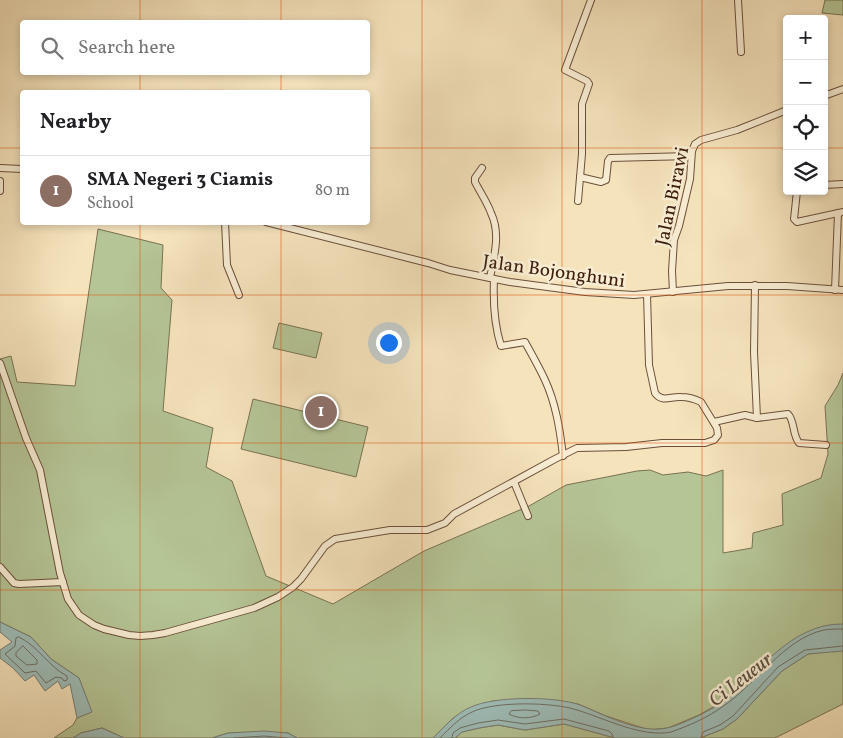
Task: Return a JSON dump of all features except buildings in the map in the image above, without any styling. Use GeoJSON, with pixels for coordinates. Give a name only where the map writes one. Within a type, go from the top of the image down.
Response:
{"type":"FeatureCollection","features":[{"type":"Feature","properties":{"kind":"street"},"geometry":{"type":"LineString","coordinates":[[578,201],[582,154],[582,104],[589,84],[587,81],[565,70],[591,0]]}},
{"type":"Feature","properties":{"kind":"street"},"geometry":{"type":"LineString","coordinates":[[738,0],[741,52]]}},
{"type":"Feature","properties":{"kind":"street"},"geometry":{"type":"LineString","coordinates":[[828,95],[843,89]]}},
{"type":"Feature","properties":{"kind":"street","name":"Jalan Birawi"},"geometry":{"type":"LineString","coordinates":[[672,292],[674,240],[680,226],[690,179],[691,156],[696,144],[700,140],[737,130],[783,112]]}},
{"type":"Feature","properties":{"kind":"street"},"geometry":{"type":"LineString","coordinates":[[580,178],[601,182],[606,180],[610,158],[691,156]]}},
{"type":"Feature","properties":{"kind":"street"},"geometry":{"type":"LineString","coordinates":[[0,168],[20,169]]}},
{"type":"Feature","properties":{"kind":"street"},"geometry":{"type":"LineString","coordinates":[[482,168],[475,178],[475,182],[491,213],[496,228],[496,247],[492,278],[496,331],[501,346],[525,342],[545,381],[560,432],[563,456]]}},
{"type":"Feature","properties":{"kind":"street"},"geometry":{"type":"LineString","coordinates":[[0,180],[0,191]]}},
{"type":"Feature","properties":{"kind":"street"},"geometry":{"type":"LineString","coordinates":[[828,185],[843,184]]}},
{"type":"Feature","properties":{"kind":"street"},"geometry":{"type":"LineString","coordinates":[[797,195],[794,219],[796,222],[840,213],[835,290]]}},
{"type":"Feature","properties":{"kind":"street"},"geometry":{"type":"LineString","coordinates":[[225,225],[227,266],[239,295]]}},
{"type":"Feature","properties":{"kind":"street","name":"Jalan Bojonghuni"},"geometry":{"type":"LineString","coordinates":[[278,225],[450,270],[564,290],[634,295],[728,286],[843,290]]}},
{"type":"Feature","properties":{"kind":"street"},"geometry":{"type":"LineString","coordinates":[[755,286],[754,352],[757,418]]}},
{"type":"Feature","properties":{"kind":"street"},"geometry":{"type":"LineString","coordinates":[[0,363],[26,438],[40,470],[68,599],[79,615],[94,625],[129,635],[140,636],[165,633],[254,608],[278,597],[301,579],[325,546],[335,539],[390,530],[428,530],[446,522],[454,514],[577,448],[662,443],[705,443],[717,437],[717,428],[701,402],[682,397],[664,399],[655,393],[649,365],[649,308],[647,294]]}},
{"type":"Feature","properties":{"kind":"street"},"geometry":{"type":"LineString","coordinates":[[714,422],[745,415],[757,418],[788,414],[791,417],[799,443],[826,445]]}},
{"type":"Feature","properties":{"kind":"street"},"geometry":{"type":"LineString","coordinates":[[514,482],[528,516]]}},
{"type":"Feature","properties":{"kind":"street"},"geometry":{"type":"LineString","coordinates":[[0,567],[14,583],[63,582]]}},
{"type":"Feature","properties":{"kind":"green space"},"geometry":{"type":"Polygon","coordinates":[[[825,0],[843,0],[843,15],[822,13],[825,0]]]}},
{"type":"Feature","properties":{"kind":"green space"},"geometry":{"type":"Polygon","coordinates":[[[98,229],[163,245],[161,288],[172,300],[163,411],[213,428],[206,467],[232,481],[266,576],[333,604],[424,551],[529,506],[566,485],[650,470],[663,475],[688,472],[706,476],[723,470],[723,553],[752,548],[753,533],[783,525],[782,494],[821,478],[828,454],[825,406],[843,373],[843,624],[742,684],[720,703],[699,715],[668,728],[649,730],[606,716],[578,704],[526,699],[492,701],[453,718],[433,738],[297,738],[288,733],[228,733],[212,738],[124,738],[102,728],[81,733],[73,738],[54,738],[73,725],[77,718],[91,712],[79,678],[51,659],[31,637],[0,622],[0,359],[11,356],[17,382],[75,386],[98,229]]]}},
{"type":"Feature","properties":{"kind":"green space"},"geometry":{"type":"Polygon","coordinates":[[[279,323],[322,333],[316,358],[273,348],[279,323]]]}},
{"type":"Feature","properties":{"kind":"green space"},"geometry":{"type":"Polygon","coordinates":[[[253,399],[368,427],[356,477],[241,449],[253,399]]]}},
{"type":"Feature","properties":{"kind":"green space"},"geometry":{"type":"Polygon","coordinates":[[[843,651],[843,704],[775,738],[700,738],[723,729],[737,719],[782,671],[808,654],[843,651]]]}},
{"type":"Feature","properties":{"kind":"green space"},"geometry":{"type":"Polygon","coordinates":[[[564,724],[615,738],[455,738],[462,732],[498,725],[525,730],[564,724]]]}},
{"type":"Feature","properties":{"kind":"water"},"geometry":{"type":"Polygon","coordinates":[[[0,622],[31,637],[51,659],[79,678],[92,712],[77,718],[70,684],[62,689],[58,681],[45,691],[34,675],[25,681],[0,658],[0,650],[12,642],[0,632],[0,622]]]}},
{"type":"Feature","properties":{"kind":"water"},"geometry":{"type":"Polygon","coordinates":[[[843,624],[843,651],[808,654],[782,671],[737,719],[723,729],[700,738],[615,738],[564,724],[525,730],[498,725],[462,732],[455,738],[433,738],[460,713],[471,707],[482,703],[525,698],[569,702],[634,726],[656,729],[667,728],[695,717],[722,702],[777,652],[807,632],[824,626],[843,624]]]}},
{"type":"Feature","properties":{"kind":"water"},"geometry":{"type":"Polygon","coordinates":[[[102,728],[124,738],[73,738],[81,733],[102,728]]]}},
{"type":"Feature","properties":{"kind":"water"},"geometry":{"type":"Polygon","coordinates":[[[264,731],[288,733],[297,738],[212,738],[228,733],[264,731]]]}},
{"type":"Feature","properties":{"kind":"place","name":"SMA Negeri 3 Ciamis"},"geometry":{"type":"Point","coordinates":[321,412]}},
{"type":"Feature","properties":{"kind":"water label","name":"Ci Leueur"},"geometry":{"type":"Point","coordinates":[740,679]}}]}
